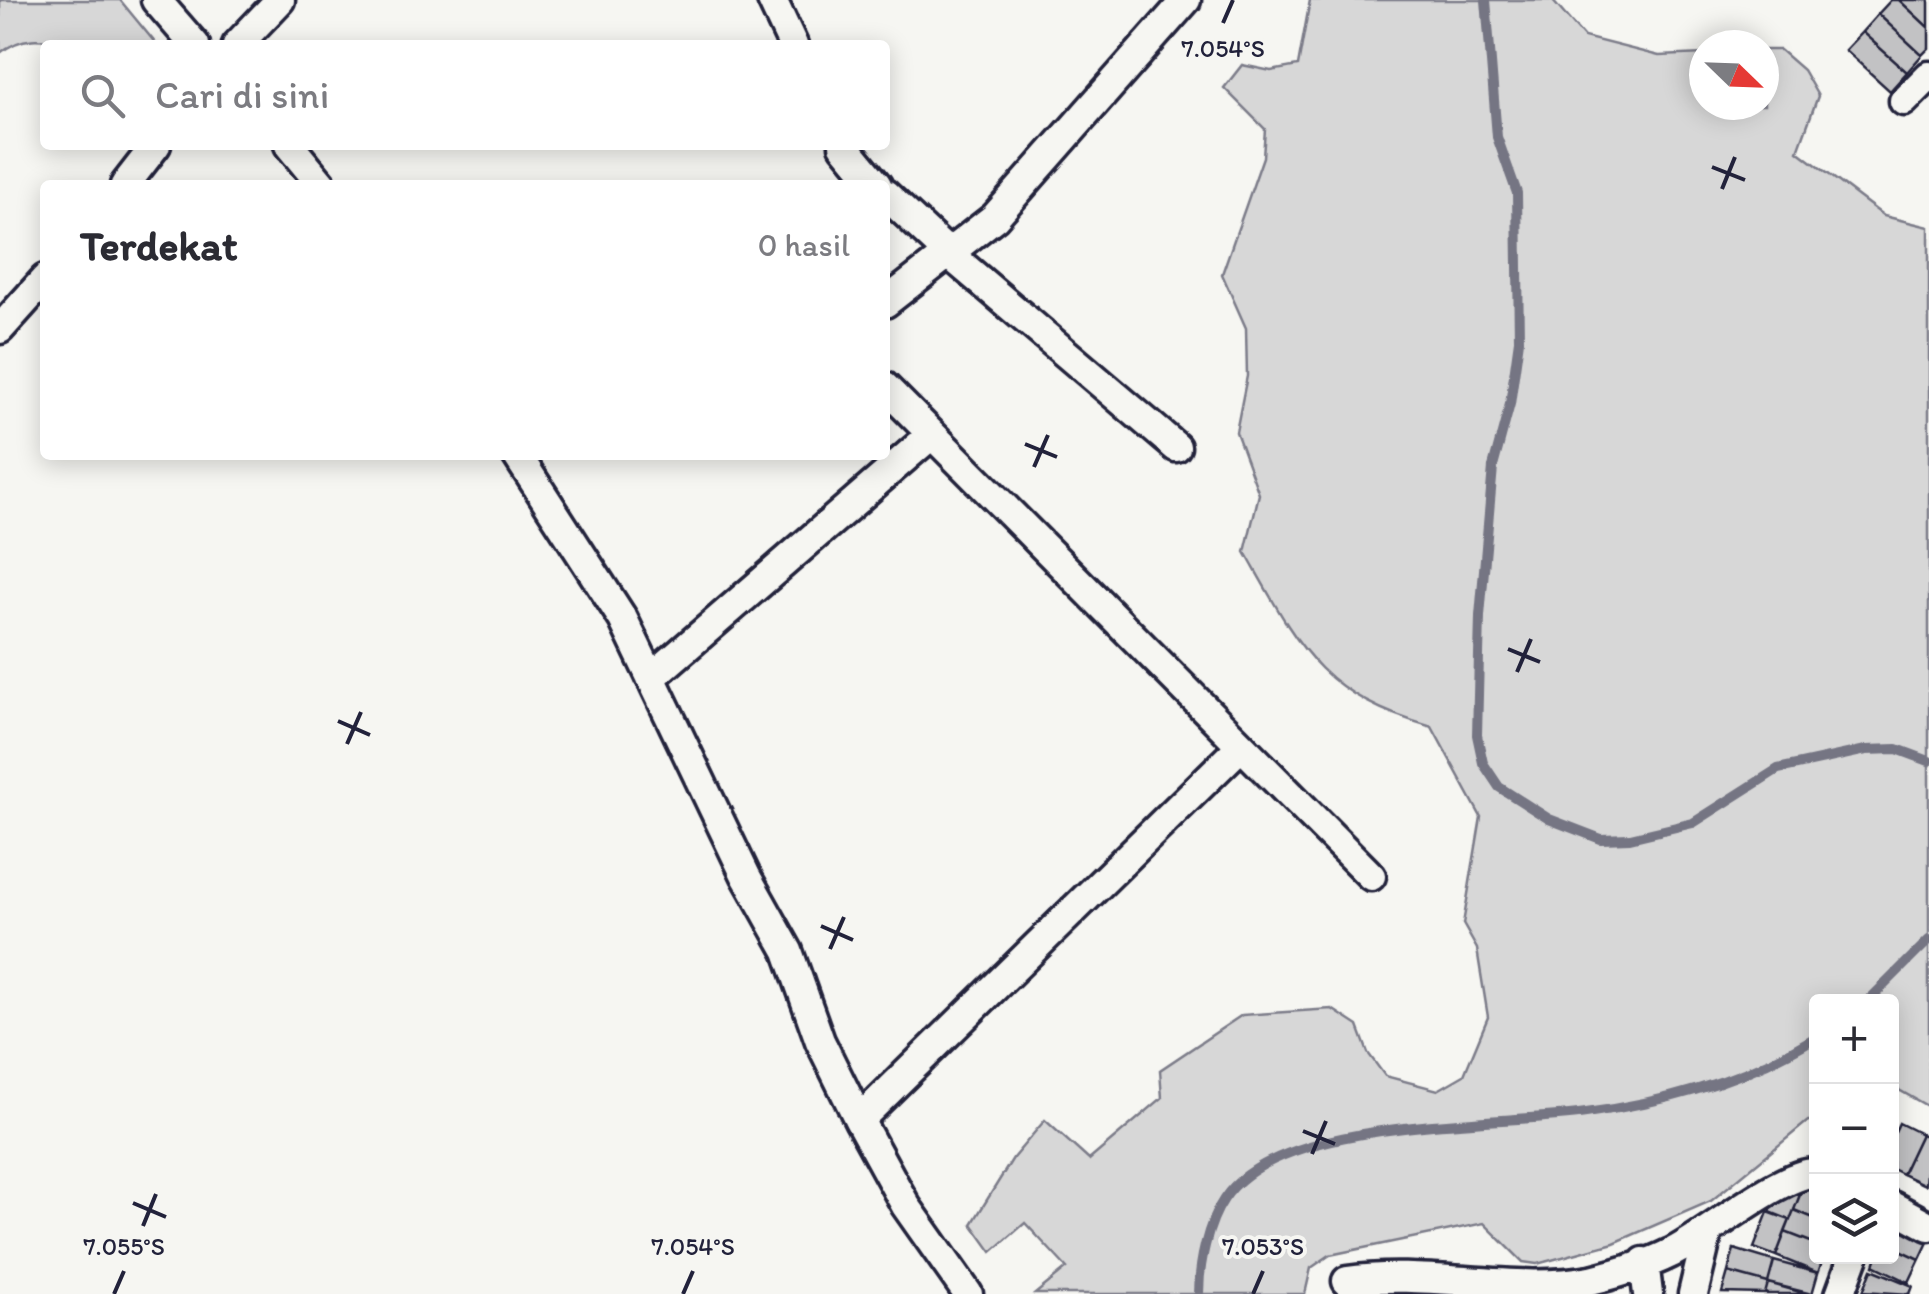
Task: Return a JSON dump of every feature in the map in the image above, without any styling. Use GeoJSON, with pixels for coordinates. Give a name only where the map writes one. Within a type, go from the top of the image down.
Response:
{"type":"FeatureCollection","features":[{"type":"Feature","properties":{"kind":"street"},"geometry":{"type":"LineString","coordinates":[[156,0],[191,40]]}},
{"type":"Feature","properties":{"kind":"street"},"geometry":{"type":"LineString","coordinates":[[242,40],[280,0]]}},
{"type":"Feature","properties":{"kind":"street"},"geometry":{"type":"LineString","coordinates":[[772,0],[791,40]]}},
{"type":"Feature","properties":{"kind":"street"},"geometry":{"type":"LineString","coordinates":[[890,299],[995,217],[1186,0]]}},
{"type":"Feature","properties":{"kind":"street"},"geometry":{"type":"LineString","coordinates":[[1904,100],[1929,76]]}},
{"type":"Feature","properties":{"kind":"street"},"geometry":{"type":"LineString","coordinates":[[129,180],[152,150]]}},
{"type":"Feature","properties":{"kind":"street"},"geometry":{"type":"LineString","coordinates":[[292,150],[318,180]]}},
{"type":"Feature","properties":{"kind":"street"},"geometry":{"type":"LineString","coordinates":[[848,150],[873,180]]}},
{"type":"Feature","properties":{"kind":"street"},"geometry":{"type":"LineString","coordinates":[[890,199],[949,254],[1176,447]]}},
{"type":"Feature","properties":{"kind":"street"},"geometry":{"type":"LineString","coordinates":[[0,329],[40,285]]}},
{"type":"Feature","properties":{"kind":"street"},"geometry":{"type":"LineString","coordinates":[[890,392],[1371,876]]}},
{"type":"Feature","properties":{"kind":"street"},"geometry":{"type":"LineString","coordinates":[[652,678],[930,436]]}},
{"type":"Feature","properties":{"kind":"street"},"geometry":{"type":"LineString","coordinates":[[520,460],[624,619],[746,876],[788,951],[820,1041],[859,1120],[906,1206],[968,1294]]}},
{"type":"Feature","properties":{"kind":"street"},"geometry":{"type":"LineString","coordinates":[[859,1120],[1241,746]]}},
{"type":"Feature","properties":{"kind":"street"},"geometry":{"type":"LineString","coordinates":[[1346,1281],[1376,1276],[1515,1289],[1587,1281],[1668,1255],[1791,1179],[1812,1174]]}},
{"type":"Feature","properties":{"kind":"street"},"geometry":{"type":"LineString","coordinates":[[1899,1210],[1929,1226]]}},
{"type":"Feature","properties":{"kind":"street"},"geometry":{"type":"LineString","coordinates":[[1693,1294],[1708,1231]]}},
{"type":"Feature","properties":{"kind":"street"},"geometry":{"type":"LineString","coordinates":[[1644,1262],[1648,1294]]}},
{"type":"Feature","properties":{"kind":"street"},"geometry":{"type":"LineString","coordinates":[[1840,1294],[1851,1264]]}},
{"type":"Feature","properties":{"kind":"shaded area"},"geometry":{"type":"Polygon","coordinates":[[[0,0],[120,0],[153,40],[37,39],[19,42],[0,53],[0,0]]]}},
{"type":"Feature","properties":{"kind":"shaded area"},"geometry":{"type":"Polygon","coordinates":[[[1310,0],[1552,0],[1584,37],[1659,56],[1689,55],[1689,120],[1779,120],[1780,50],[1803,70],[1818,96],[1798,151],[1884,216],[1929,227],[1929,1107],[1899,1090],[1899,994],[1809,994],[1809,1121],[1711,1201],[1614,1243],[1537,1264],[1523,1262],[1484,1223],[1330,1255],[1311,1268],[1305,1294],[1035,1294],[1067,1268],[1025,1223],[992,1252],[972,1224],[1013,1158],[1045,1120],[1089,1160],[1162,1098],[1160,1070],[1242,1015],[1332,1009],[1358,1026],[1368,1053],[1385,1076],[1438,1090],[1464,1075],[1488,1017],[1477,949],[1463,924],[1481,817],[1432,727],[1363,699],[1317,664],[1282,616],[1245,552],[1259,494],[1236,432],[1247,376],[1246,328],[1222,274],[1263,157],[1265,129],[1224,88],[1242,65],[1271,71],[1298,66],[1310,0]]]}},
{"type":"Feature","properties":{"kind":"building"},"geometry":{"type":"Polygon","coordinates":[[[1891,0],[1899,0],[1929,28],[1929,48],[1922,55],[1878,14],[1891,0]]]}},
{"type":"Feature","properties":{"kind":"building"},"geometry":{"type":"Polygon","coordinates":[[[1899,0],[1929,0],[1929,28],[1899,0]]]}},
{"type":"Feature","properties":{"kind":"building"},"geometry":{"type":"Polygon","coordinates":[[[1878,14],[1922,55],[1907,72],[1862,32],[1878,14]]]}},
{"type":"Feature","properties":{"kind":"building"},"geometry":{"type":"Polygon","coordinates":[[[1862,32],[1907,72],[1890,91],[1845,50],[1862,32]]]}},
{"type":"Feature","properties":{"kind":"building"},"geometry":{"type":"Polygon","coordinates":[[[1899,1123],[1921,1134],[1902,1174],[1899,1172],[1899,1123]]]}},
{"type":"Feature","properties":{"kind":"building"},"geometry":{"type":"Polygon","coordinates":[[[1921,1134],[1929,1138],[1925,1185],[1902,1174],[1921,1134]]]}},
{"type":"Feature","properties":{"kind":"building"},"geometry":{"type":"Polygon","coordinates":[[[1804,1184],[1809,1186],[1809,1216],[1794,1210],[1804,1184]]]}},
{"type":"Feature","properties":{"kind":"building"},"geometry":{"type":"Polygon","coordinates":[[[1780,1187],[1800,1195],[1790,1220],[1770,1212],[1780,1187]]]}},
{"type":"Feature","properties":{"kind":"building"},"geometry":{"type":"Polygon","coordinates":[[[1794,1210],[1809,1216],[1809,1241],[1785,1232],[1794,1210]]]}},
{"type":"Feature","properties":{"kind":"building"},"geometry":{"type":"Polygon","coordinates":[[[1768,1212],[1790,1220],[1776,1256],[1754,1248],[1768,1212]]]}},
{"type":"Feature","properties":{"kind":"building"},"geometry":{"type":"Polygon","coordinates":[[[1899,1220],[1929,1240],[1920,1259],[1899,1249],[1899,1220]]]}},
{"type":"Feature","properties":{"kind":"building"},"geometry":{"type":"Polygon","coordinates":[[[1785,1232],[1809,1241],[1809,1264],[1821,1264],[1818,1273],[1776,1256],[1785,1232]]]}},
{"type":"Feature","properties":{"kind":"building"},"geometry":{"type":"Polygon","coordinates":[[[1734,1249],[1774,1261],[1768,1283],[1728,1272],[1734,1249]]]}},
{"type":"Feature","properties":{"kind":"building"},"geometry":{"type":"Polygon","coordinates":[[[1899,1249],[1920,1259],[1909,1282],[1874,1265],[1899,1264],[1899,1249]]]}},
{"type":"Feature","properties":{"kind":"building"},"geometry":{"type":"Polygon","coordinates":[[[1774,1261],[1818,1273],[1812,1294],[1768,1283],[1774,1261]]]}},
{"type":"Feature","properties":{"kind":"building"},"geometry":{"type":"Polygon","coordinates":[[[1872,1269],[1913,1286],[1910,1294],[1863,1291],[1872,1269]]]}},
{"type":"Feature","properties":{"kind":"building"},"geometry":{"type":"Polygon","coordinates":[[[1728,1272],[1768,1283],[1765,1294],[1722,1293],[1728,1272]]]}},
{"type":"Feature","properties":{"kind":"building"},"geometry":{"type":"Polygon","coordinates":[[[1768,1283],[1807,1294],[1765,1294],[1768,1283]]]}},
{"type":"Feature","properties":{"kind":"waterway"},"geometry":{"type":"LineString","coordinates":[[1486,0],[1497,137],[1517,193],[1519,340],[1510,404],[1493,467],[1480,616],[1477,735],[1483,763],[1499,787],[1549,819],[1601,839],[1630,838],[1693,823],[1778,769],[1866,750],[1897,749],[1929,761]]}},
{"type":"Feature","properties":{"kind":"waterway"},"geometry":{"type":"LineString","coordinates":[[1875,994],[1929,940]]}},
{"type":"Feature","properties":{"kind":"waterway"},"geometry":{"type":"LineString","coordinates":[[1199,1294],[1205,1245],[1224,1199],[1252,1172],[1292,1152],[1339,1138],[1392,1129],[1586,1113],[1646,1102],[1734,1077],[1809,1041]]}}]}
